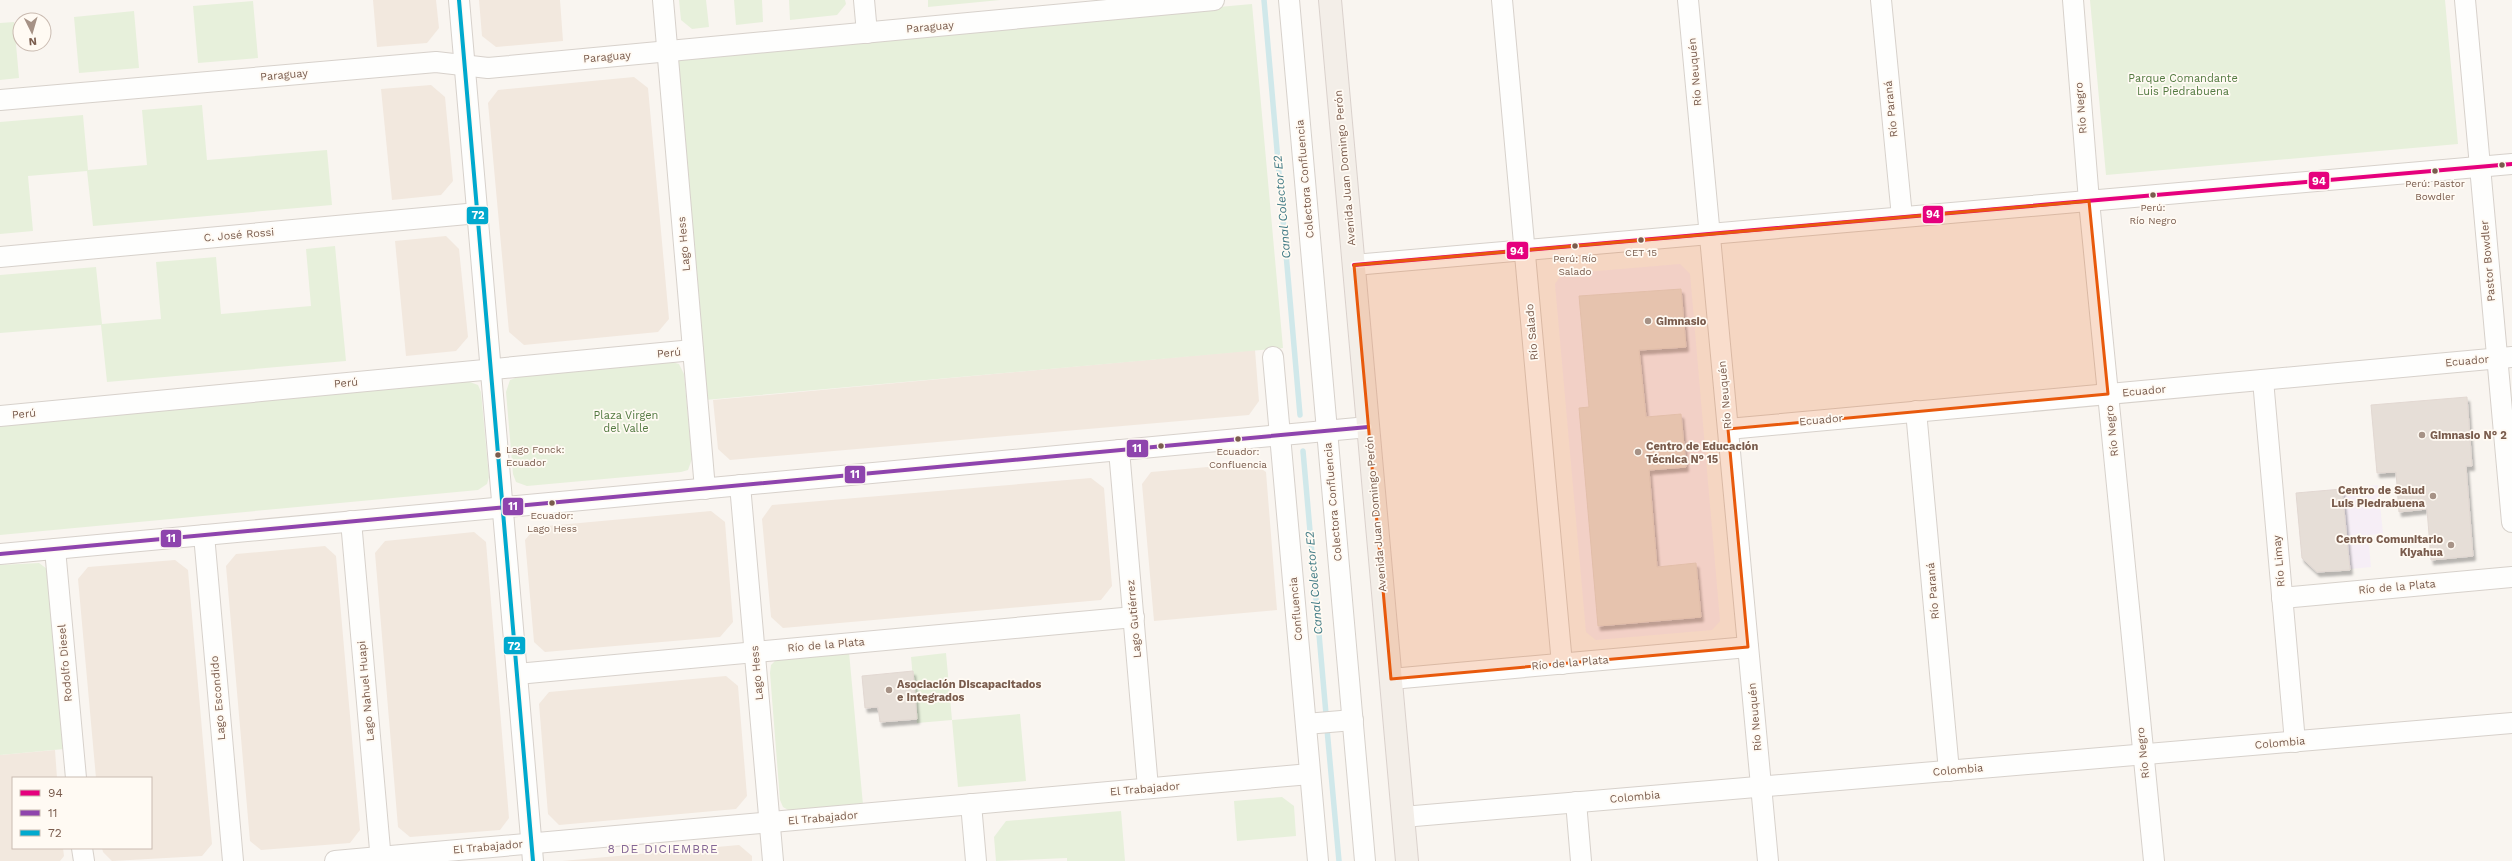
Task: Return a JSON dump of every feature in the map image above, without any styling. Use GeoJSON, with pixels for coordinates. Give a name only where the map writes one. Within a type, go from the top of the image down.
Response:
{"type":"FeatureCollection","features":[{"type":"Feature","properties":{"kind":"main road","name":"Avenida Juan Domingo Perón"},"geometry":{"type":"LineString","coordinates":[[1330,0],[1407,861]]}},
{"type":"Feature","properties":{"kind":"street"},"geometry":{"type":"LineString","coordinates":[[459,0],[532,852]]}},
{"type":"Feature","properties":{"kind":"street","name":"Lago Hess"},"geometry":{"type":"LineString","coordinates":[[663,0],[705,489]]}},
{"type":"Feature","properties":{"kind":"street"},"geometry":{"type":"LineString","coordinates":[[864,0],[867,33]]}},
{"type":"Feature","properties":{"kind":"street","name":"Paraguay"},"geometry":{"type":"LineString","coordinates":[[0,100],[436,62],[488,68],[867,33],[1041,9],[1214,0]]}},
{"type":"Feature","properties":{"kind":"street","name":"Colectora Confluencia"},"geometry":{"type":"LineString","coordinates":[[1289,0],[1365,861]]}},
{"type":"Feature","properties":{"kind":"street","name":"Río Salado"},"geometry":{"type":"LineString","coordinates":[[1502,0],[1562,664]]}},
{"type":"Feature","properties":{"kind":"street","name":"Río Neuquén"},"geometry":{"type":"LineString","coordinates":[[1688,0],[1768,861]]}},
{"type":"Feature","properties":{"kind":"street","name":"Río Paraná"},"geometry":{"type":"LineString","coordinates":[[1881,0],[1902,217]]}},
{"type":"Feature","properties":{"kind":"street","name":"Río Negro"},"geometry":{"type":"LineString","coordinates":[[2073,0],[2089,201],[2154,861]]}},
{"type":"Feature","properties":{"kind":"street","name":"Pastor Bowdler"},"geometry":{"type":"LineString","coordinates":[[2465,0],[2480,167],[2505,358],[2512,522]]}},
{"type":"Feature","properties":{"kind":"street"},"geometry":{"type":"LineString","coordinates":[[1354,265],[2512,164]]}},
{"type":"Feature","properties":{"kind":"street","name":"C. José Rossi"},"geometry":{"type":"LineString","coordinates":[[0,257],[478,213]]}},
{"type":"Feature","properties":{"kind":"street","name":"Perú"},"geometry":{"type":"LineString","coordinates":[[0,416],[693,350]]}},
{"type":"Feature","properties":{"kind":"street","name":"Confluencia"},"geometry":{"type":"LineString","coordinates":[[1273,357],[1318,861]]}},
{"type":"Feature","properties":{"kind":"street","name":"Ecuador"},"geometry":{"type":"LineString","coordinates":[[1728,429],[2505,358]]}},
{"type":"Feature","properties":{"kind":"street","name":"Río Limay"},"geometry":{"type":"LineString","coordinates":[[2263,380],[2295,742]]}},
{"type":"Feature","properties":{"kind":"street","name":"Río Paraná"},"geometry":{"type":"LineString","coordinates":[[1916,411],[1949,771]]}},
{"type":"Feature","properties":{"kind":"street"},"geometry":{"type":"LineString","coordinates":[[0,554],[1368,427]]}},
{"type":"Feature","properties":{"kind":"street","name":"Lago Gutiérrez"},"geometry":{"type":"LineString","coordinates":[[1119,450],[1148,788]]}},
{"type":"Feature","properties":{"kind":"street","name":"Lago Hess"},"geometry":{"type":"LineString","coordinates":[[740,485],[773,861]]}},
{"type":"Feature","properties":{"kind":"street","name":"Lago Nahuel Huapi"},"geometry":{"type":"LineString","coordinates":[[351,521],[381,859]]}},
{"type":"Feature","properties":{"kind":"street","name":"Lago Escondido"},"geometry":{"type":"LineString","coordinates":[[204,535],[233,861]]}},
{"type":"Feature","properties":{"kind":"street","name":"Rodolfo Diesel"},"geometry":{"type":"LineString","coordinates":[[55,549],[76,777]]}},
{"type":"Feature","properties":{"kind":"street","name":"Río de la Plata"},"geometry":{"type":"LineString","coordinates":[[2282,598],[2512,577]]}},
{"type":"Feature","properties":{"kind":"street","name":"Río de la Plata"},"geometry":{"type":"LineString","coordinates":[[517,674],[1134,617]]}},
{"type":"Feature","properties":{"kind":"street","name":"Río de la Plata"},"geometry":{"type":"LineString","coordinates":[[1391,679],[1748,647]]}},
{"type":"Feature","properties":{"kind":"street"},"geometry":{"type":"LineString","coordinates":[[1306,724],[1353,720]]}},
{"type":"Feature","properties":{"kind":"street","name":"Colombia"},"geometry":{"type":"LineString","coordinates":[[1403,817],[2512,723]]}},
{"type":"Feature","properties":{"kind":"street","name":"El Trabajador"},"geometry":{"type":"LineString","coordinates":[[335,861],[532,852],[770,822],[1310,774]]}},
{"type":"Feature","properties":{"kind":"street"},"geometry":{"type":"LineString","coordinates":[[1576,802],[1581,861]]}},
{"type":"Feature","properties":{"kind":"street"},"geometry":{"type":"LineString","coordinates":[[971,804],[976,861]]}},
{"type":"Feature","properties":{"kind":"street"},"geometry":{"type":"LineString","coordinates":[[82,849],[84,861]]}},
{"type":"Feature","properties":{"kind":"highlighted area"},"geometry":{"type":"Polygon","coordinates":[[[2089,201],[2108,394],[1728,429],[1748,647],[1391,679],[1354,265],[2089,201]]]}},
{"type":"Feature","properties":{"kind":"shaded area"},"geometry":{"type":"Polygon","coordinates":[[[373,0],[436,0],[439,28],[427,43],[377,47],[373,0]]]}},
{"type":"Feature","properties":{"kind":"shaded area"},"geometry":{"type":"Polygon","coordinates":[[[479,0],[560,0],[563,41],[496,47],[482,36],[479,0]]]}},
{"type":"Feature","properties":{"kind":"shaded area"},"geometry":{"type":"Polygon","coordinates":[[[634,77],[648,88],[669,319],[658,332],[524,345],[509,332],[488,103],[498,90],[634,77]]]}},
{"type":"Feature","properties":{"kind":"shaded area"},"geometry":{"type":"Polygon","coordinates":[[[431,85],[445,97],[453,181],[441,195],[392,200],[381,89],[431,85]]]}},
{"type":"Feature","properties":{"kind":"shaded area"},"geometry":{"type":"Polygon","coordinates":[[[446,236],[459,249],[468,337],[456,351],[406,356],[395,241],[446,236]]]}},
{"type":"Feature","properties":{"kind":"shaded area","name":"Centro de Educación Técnica N° 15"},"geometry":{"type":"Polygon","coordinates":[[[1680,264],[1690,274],[1720,621],[1712,630],[1596,640],[1586,632],[1555,284],[1562,274],[1680,264]]]}},
{"type":"Feature","properties":{"kind":"shaded area"},"geometry":{"type":"Polygon","coordinates":[[[1255,350],[1259,401],[1249,415],[730,460],[718,449],[713,400],[1255,350]]]}},
{"type":"Feature","properties":{"kind":"shaded area"},"geometry":{"type":"Polygon","coordinates":[[[1253,463],[1266,472],[1277,610],[1154,621],[1142,484],[1151,472],[1253,463]]]}},
{"type":"Feature","properties":{"kind":"shaded area"},"geometry":{"type":"Polygon","coordinates":[[[1091,478],[1104,488],[1112,586],[1101,600],[783,628],[771,617],[762,519],[772,505],[1091,478]]]}},
{"type":"Feature","properties":{"kind":"shaded area"},"geometry":{"type":"Polygon","coordinates":[[[2378,485],[2383,534],[2368,535],[2371,567],[2317,572],[2302,558],[2296,493],[2378,485]]]}},
{"type":"Feature","properties":{"kind":"shaded area"},"geometry":{"type":"Polygon","coordinates":[[[711,511],[725,522],[733,622],[720,637],[545,652],[534,642],[525,540],[536,527],[711,511]]]}},
{"type":"Feature","properties":{"kind":"shaded area"},"geometry":{"type":"Polygon","coordinates":[[[474,532],[486,542],[509,818],[500,830],[410,837],[398,827],[375,553],[385,541],[474,532]]]}},
{"type":"Feature","properties":{"kind":"shaded area"},"geometry":{"type":"Polygon","coordinates":[[[325,546],[336,556],[360,830],[350,843],[261,850],[250,841],[226,566],[236,554],[325,546]]]}},
{"type":"Feature","properties":{"kind":"shaded area"},"geometry":{"type":"Polygon","coordinates":[[[175,560],[188,570],[212,844],[202,856],[112,861],[103,852],[102,849],[152,849],[152,777],[96,777],[78,579],[88,567],[175,560]]]}},
{"type":"Feature","properties":{"kind":"shaded area"},"geometry":{"type":"Polygon","coordinates":[[[726,676],[738,686],[747,796],[736,809],[559,825],[548,814],[539,704],[549,692],[726,676]]]}},
{"type":"Feature","properties":{"kind":"shaded area"},"geometry":{"type":"Polygon","coordinates":[[[55,750],[57,777],[12,777],[12,849],[63,849],[64,856],[60,861],[0,861],[0,755],[55,750]]]}},
{"type":"Feature","properties":{"kind":"shaded area"},"geometry":{"type":"Polygon","coordinates":[[[739,845],[752,856],[752,861],[562,861],[739,845]]]}},
{"type":"Feature","properties":{"kind":"green space"},"geometry":{"type":"Polygon","coordinates":[[[679,0],[706,0],[709,27],[692,29],[681,20],[679,0]]]}},
{"type":"Feature","properties":{"kind":"green space"},"geometry":{"type":"Polygon","coordinates":[[[734,0],[762,0],[763,22],[736,25],[734,0]]]}},
{"type":"Feature","properties":{"kind":"green space"},"geometry":{"type":"Polygon","coordinates":[[[789,0],[845,0],[846,4],[837,15],[790,20],[789,0]]]}},
{"type":"Feature","properties":{"kind":"green space"},"geometry":{"type":"Polygon","coordinates":[[[928,0],[1000,0],[928,7],[928,0]]]}},
{"type":"Feature","properties":{"kind":"green space","name":"Parque Comandante Luis Piedrabuena"},"geometry":{"type":"Polygon","coordinates":[[[2090,0],[2445,0],[2458,144],[2106,175],[2090,0]]]}},
{"type":"Feature","properties":{"kind":"green space"},"geometry":{"type":"Polygon","coordinates":[[[253,1],[258,58],[198,63],[193,6],[253,1]]]}},
{"type":"Feature","properties":{"kind":"green space"},"geometry":{"type":"Polygon","coordinates":[[[1252,4],[1283,348],[705,400],[674,56],[1252,4]]]}},
{"type":"Feature","properties":{"kind":"green space"},"geometry":{"type":"Polygon","coordinates":[[[134,11],[139,68],[79,73],[74,17],[134,11]]]}},
{"type":"Feature","properties":{"kind":"green space"},"geometry":{"type":"Polygon","coordinates":[[[12,22],[12,52],[17,52],[19,78],[0,80],[0,23],[12,22]]]}},
{"type":"Feature","properties":{"kind":"green space"},"geometry":{"type":"Polygon","coordinates":[[[202,105],[207,160],[327,150],[332,205],[93,226],[87,171],[28,176],[33,231],[0,234],[0,122],[83,115],[88,170],[147,165],[142,110],[202,105]]]}},
{"type":"Feature","properties":{"kind":"green space"},"geometry":{"type":"Polygon","coordinates":[[[335,246],[346,361],[107,382],[101,325],[0,333],[0,275],[96,267],[102,324],[161,319],[156,262],[216,257],[221,314],[311,306],[306,249],[335,246]]]}},
{"type":"Feature","properties":{"kind":"green space","name":"Plaza Virgen del Valle"},"geometry":{"type":"Polygon","coordinates":[[[672,362],[679,364],[684,374],[692,459],[688,470],[681,472],[527,486],[516,482],[513,474],[506,392],[510,380],[518,377],[672,362]]]}},
{"type":"Feature","properties":{"kind":"green space"},"geometry":{"type":"Polygon","coordinates":[[[467,381],[478,385],[481,392],[489,477],[487,484],[478,490],[0,535],[0,424],[467,381]]]}},
{"type":"Feature","properties":{"kind":"green space"},"geometry":{"type":"Polygon","coordinates":[[[39,563],[47,569],[64,749],[0,755],[0,565],[39,563]]]}},
{"type":"Feature","properties":{"kind":"green space"},"geometry":{"type":"Polygon","coordinates":[[[849,652],[863,805],[790,811],[783,807],[780,800],[770,673],[771,665],[777,659],[849,652]]]}},
{"type":"Feature","properties":{"kind":"green space"},"geometry":{"type":"Polygon","coordinates":[[[946,653],[952,720],[917,723],[911,657],[946,653]]]}},
{"type":"Feature","properties":{"kind":"green space"},"geometry":{"type":"Polygon","coordinates":[[[1020,714],[1026,781],[958,787],[952,720],[1020,714]]]}},
{"type":"Feature","properties":{"kind":"green space"},"geometry":{"type":"Polygon","coordinates":[[[1282,797],[1294,806],[1296,836],[1237,841],[1234,801],[1282,797]]]}},
{"type":"Feature","properties":{"kind":"green space"},"geometry":{"type":"Polygon","coordinates":[[[1121,811],[1125,861],[1067,861],[1067,858],[996,861],[994,837],[1006,821],[1121,811]]]}},
{"type":"Feature","properties":{"kind":"building","name":"Centro de Educación Técnica N° 15"},"geometry":{"type":"Polygon","coordinates":[[[1681,289],[1686,347],[1639,350],[1646,417],[1681,414],[1686,467],[1649,470],[1657,567],[1696,563],[1701,617],[1598,626],[1579,408],[1589,407],[1579,296],[1681,289]]]}},
{"type":"Feature","properties":{"kind":"building"},"geometry":{"type":"Polygon","coordinates":[[[2467,397],[2472,466],[2466,466],[2473,556],[2431,560],[2427,509],[2399,512],[2396,472],[2377,473],[2371,405],[2467,397]]]}},
{"type":"Feature","properties":{"kind":"building"},"geometry":{"type":"Polygon","coordinates":[[[2342,489],[2350,570],[2317,572],[2302,558],[2296,493],[2342,489]]]}},
{"type":"Feature","properties":{"kind":"building","name":"Asociación Discapacitados e Integrados"},"geometry":{"type":"Polygon","coordinates":[[[913,671],[917,719],[880,722],[878,707],[865,708],[862,676],[913,671]]]}},
{"type":"Feature","properties":{"kind":"waterway","name":"Canal Colector E2"},"geometry":{"type":"LineString","coordinates":[[1264,0],[1300,415]]}},
{"type":"Feature","properties":{"kind":"waterway","name":"Canal Colector E2"},"geometry":{"type":"LineString","coordinates":[[1303,451],[1326,714]]}},
{"type":"Feature","properties":{"kind":"waterway","name":"Canal Colector E2"},"geometry":{"type":"LineString","coordinates":[[1327,729],[1339,861]]}},
{"type":"Feature","properties":{"kind":"transit line","name":"72"},"geometry":{"type":"LineString","coordinates":[[459,0],[533,861]]}},
{"type":"Feature","properties":{"kind":"transit line","name":"94"},"geometry":{"type":"LineString","coordinates":[[1354,265],[2512,164]]}},
{"type":"Feature","properties":{"kind":"transit line","name":"11"},"geometry":{"type":"LineString","coordinates":[[0,554],[1368,427]]}},
{"type":"Feature","properties":{"kind":"place","name":"Perú: Pastor Bowdler"},"geometry":{"type":"Point","coordinates":[2435,171]}},
{"type":"Feature","properties":{"kind":"place","name":"Perú: Río Negro"},"geometry":{"type":"Point","coordinates":[2153,195]}},
{"type":"Feature","properties":{"kind":"place","name":"CET 15"},"geometry":{"type":"Point","coordinates":[1641,240]}},
{"type":"Feature","properties":{"kind":"place","name":"Perú: Río Salado"},"geometry":{"type":"Point","coordinates":[1575,246]}},
{"type":"Feature","properties":{"kind":"place","name":"Gimnasio"},"geometry":{"type":"Point","coordinates":[1648,321]}},
{"type":"Feature","properties":{"kind":"place","name":"Gimnasio N° 2"},"geometry":{"type":"Point","coordinates":[2422,435]}},
{"type":"Feature","properties":{"kind":"place","name":"Ecuador: Confluencia"},"geometry":{"type":"Point","coordinates":[1238,439]}},
{"type":"Feature","properties":{"kind":"place","name":"Centro de Educación Técnica N° 15"},"geometry":{"type":"Point","coordinates":[1638,452]}},
{"type":"Feature","properties":{"kind":"place","name":"Lago Fonck: Ecuador"},"geometry":{"type":"Point","coordinates":[498,455]}},
{"type":"Feature","properties":{"kind":"place","name":"Centro de Salud Luis Piedrabuena"},"geometry":{"type":"Point","coordinates":[2433,496]}},
{"type":"Feature","properties":{"kind":"place","name":"Ecuador: Lago Hess"},"geometry":{"type":"Point","coordinates":[552,503]}},
{"type":"Feature","properties":{"kind":"place","name":"Centro Comunitario Kiyahua"},"geometry":{"type":"Point","coordinates":[2451,545]}},
{"type":"Feature","properties":{"kind":"place","name":"Asociación Discapacitados e Integrados"},"geometry":{"type":"Point","coordinates":[889,690]}},
{"type":"Feature","properties":{"kind":"district","name":"8 DE DICIEMBRE"},"geometry":{"type":"Point","coordinates":[663,849]}}]}
